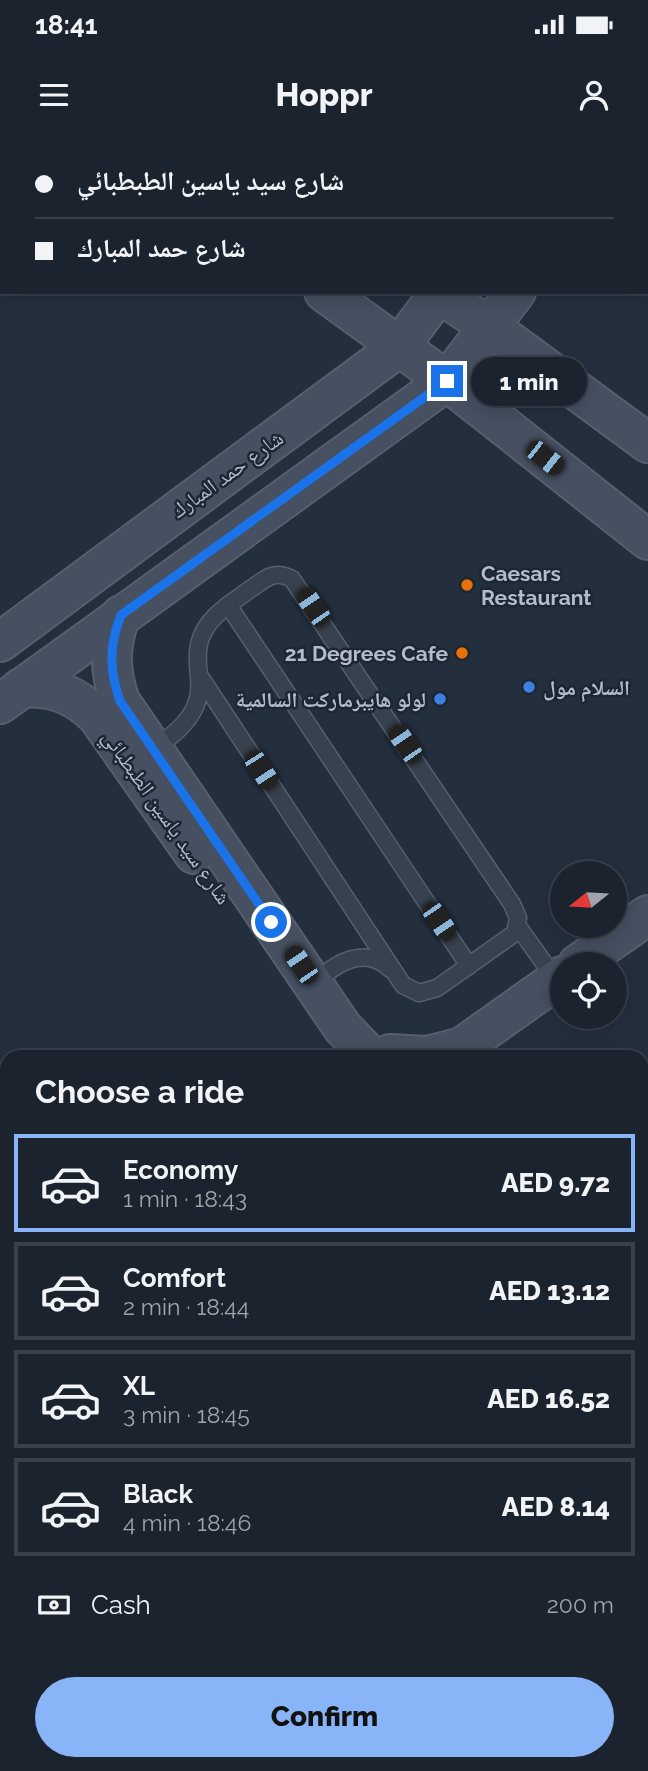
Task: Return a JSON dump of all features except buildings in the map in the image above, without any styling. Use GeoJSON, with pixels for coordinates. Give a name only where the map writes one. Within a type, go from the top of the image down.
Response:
{"type":"FeatureCollection","features":[{"type":"Feature","properties":{"kind":"street"},"geometry":{"type":"LineString","coordinates":[[327,294],[447,381],[648,540]]}},
{"type":"Feature","properties":{"kind":"street","name":"شارع حمد المبارك"},"geometry":{"type":"LineString","coordinates":[[0,642],[399,347],[437,294]]}},
{"type":"Feature","properties":{"kind":"street"},"geometry":{"type":"LineString","coordinates":[[440,294],[490,327],[648,443]]}},
{"type":"Feature","properties":{"kind":"street"},"geometry":{"type":"LineString","coordinates":[[11,696],[447,381],[515,294]]}},
{"type":"Feature","properties":{"kind":"street","name":"شارع سيد ياسين الطبطبائي"},"geometry":{"type":"LineString","coordinates":[[121,615],[111,649],[111,666],[114,684],[129,716],[143,757],[328,1050]]}},
{"type":"Feature","properties":{"kind":"street","name":"شارع سيد ياسين الطبطبائي"},"geometry":{"type":"LineString","coordinates":[[11,696],[46,688],[79,700],[143,757],[315,986],[350,1037],[371,1050]]}},
{"type":"Feature","properties":{"kind":"street"},"geometry":{"type":"LineString","coordinates":[[595,952],[648,915]]}},
{"type":"Feature","properties":{"kind":"street"},"geometry":{"type":"LineString","coordinates":[[461,1050],[550,984]]}},
{"type":"Feature","properties":{"kind":"lane"},"geometry":{"type":"LineString","coordinates":[[143,757],[174,734],[191,715],[200,691],[197,655],[210,621],[228,605],[272,575],[286,576],[297,584],[512,904],[516,911],[517,925],[509,938],[428,992],[410,990],[403,985],[201,678]]}},
{"type":"Feature","properties":{"kind":"lane"},"geometry":{"type":"LineString","coordinates":[[228,605],[469,966]]}},
{"type":"Feature","properties":{"kind":"lane"},"geometry":{"type":"LineString","coordinates":[[517,925],[550,958]]}},
{"type":"Feature","properties":{"kind":"lane"},"geometry":{"type":"LineString","coordinates":[[315,986],[325,973],[338,963],[353,958],[370,958],[385,964],[397,975]]}},
{"type":"Feature","properties":{"kind":"place","name":"Caesars Restaurant"},"geometry":{"type":"Point","coordinates":[467,585]}},
{"type":"Feature","properties":{"kind":"place","name":"21 Degrees Cafe"},"geometry":{"type":"Point","coordinates":[462,653]}},
{"type":"Feature","properties":{"kind":"place","name":"السلام مول"},"geometry":{"type":"Point","coordinates":[529,687]}},
{"type":"Feature","properties":{"kind":"place","name":"لولو هايبرماركت السالمية"},"geometry":{"type":"Point","coordinates":[440,699]}},
{"type":"Feature","properties":{"kind":"route"},"geometry":{"type":"LineString","coordinates":[[271,922],[120,701],[111,666],[115,631],[121,615],[447,381]]}}]}
